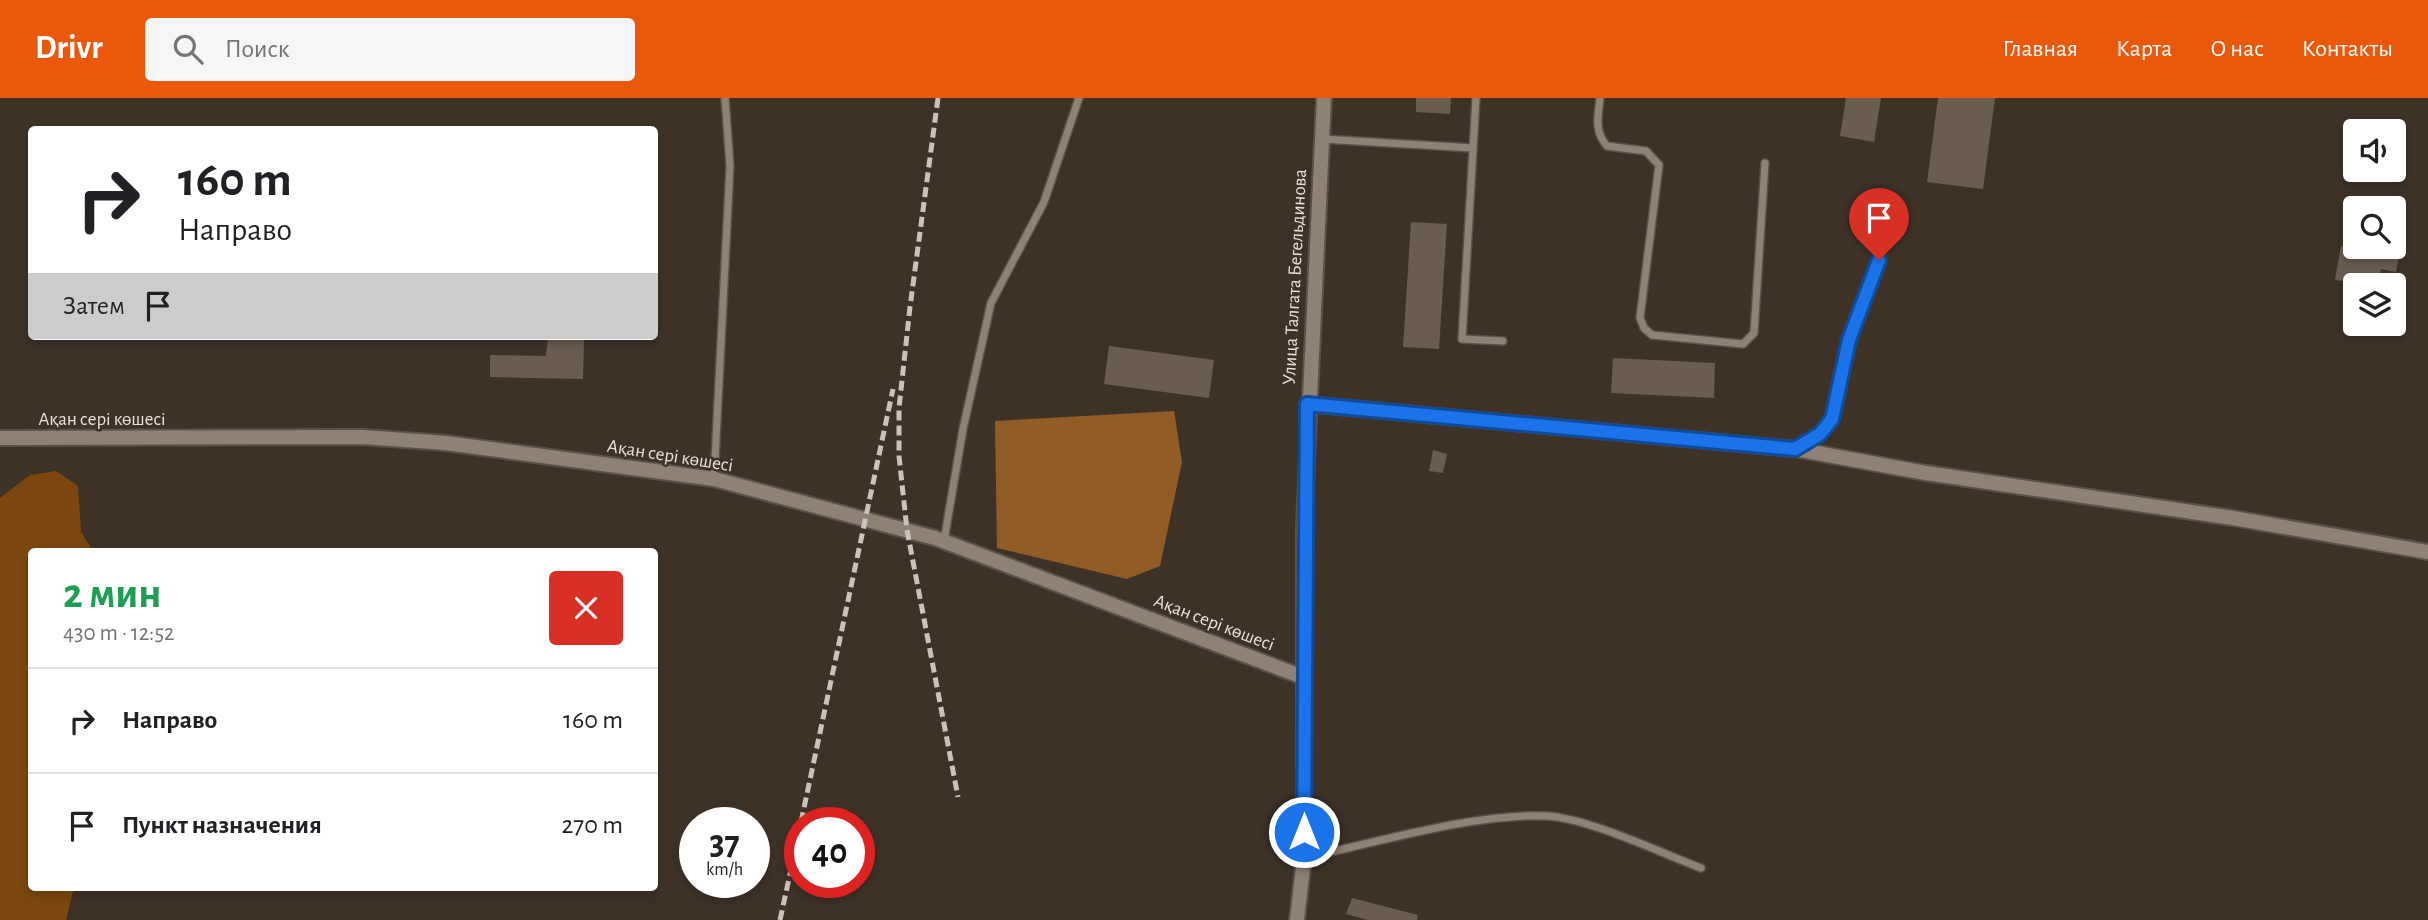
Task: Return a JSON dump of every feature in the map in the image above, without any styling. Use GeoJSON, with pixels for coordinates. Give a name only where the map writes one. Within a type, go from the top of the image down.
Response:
{"type":"FeatureCollection","features":[{"type":"Feature","properties":{"kind":"street","name":"Улица Талгата Бегельдинова"},"geometry":{"type":"LineString","coordinates":[[1297,920],[1304,858],[1303,677],[1307,404],[1324,98]]}},
{"type":"Feature","properties":{"kind":"street"},"geometry":{"type":"LineString","coordinates":[[1307,404],[1795,449],[1926,473],[2233,518],[2428,552]]}},
{"type":"Feature","properties":{"kind":"street","name":"Ақан сері көшесі"},"geometry":{"type":"LineString","coordinates":[[0,438],[363,437],[446,443],[714,480],[944,541],[1303,677]]}},
{"type":"Feature","properties":{"kind":"lane"},"geometry":{"type":"LineString","coordinates":[[714,480],[730,166],[725,98]]}},
{"type":"Feature","properties":{"kind":"lane"},"geometry":{"type":"LineString","coordinates":[[944,541],[963,429],[991,303],[1044,202],[1079,98]]}},
{"type":"Feature","properties":{"kind":"lane"},"geometry":{"type":"LineString","coordinates":[[1476,98],[1462,339],[1503,341]]}},
{"type":"Feature","properties":{"kind":"lane"},"geometry":{"type":"LineString","coordinates":[[1600,98],[1597,126],[1599,136],[1607,146],[1646,151],[1659,165],[1640,318],[1644,328],[1652,335],[1743,344],[1749,341],[1754,333],[1765,163]]}},
{"type":"Feature","properties":{"kind":"lane"},"geometry":{"type":"LineString","coordinates":[[1322,139],[1473,148]]}},
{"type":"Feature","properties":{"kind":"lane"},"geometry":{"type":"LineString","coordinates":[[1795,449],[1820,434],[1832,419],[1849,340],[1894,211]]}},
{"type":"Feature","properties":{"kind":"lane"},"geometry":{"type":"LineString","coordinates":[[1304,858],[1474,823],[1547,816],[1602,830],[1701,868]]}},
{"type":"Feature","properties":{"kind":"shaded area"},"geometry":{"type":"Polygon","coordinates":[[[1174,411],[1182,462],[1160,566],[1127,579],[997,548],[995,421],[1174,411]]]}},
{"type":"Feature","properties":{"kind":"shaded area"},"geometry":{"type":"Polygon","coordinates":[[[56,471],[78,486],[81,532],[91,548],[28,548],[28,891],[73,891],[66,920],[0,920],[0,498],[30,475],[56,471]]]}},
{"type":"Feature","properties":{"kind":"building"},"geometry":{"type":"Polygon","coordinates":[[[1416,98],[1451,98],[1450,114],[1416,112],[1416,98]]]}},
{"type":"Feature","properties":{"kind":"building"},"geometry":{"type":"Polygon","coordinates":[[[1846,98],[1881,98],[1874,142],[1840,136],[1846,98]]]}},
{"type":"Feature","properties":{"kind":"building"},"geometry":{"type":"Polygon","coordinates":[[[1938,98],[1995,98],[1983,189],[1927,182],[1938,98]]]}},
{"type":"Feature","properties":{"kind":"building"},"geometry":{"type":"Polygon","coordinates":[[[1411,222],[1447,224],[1439,349],[1403,347],[1411,222]]]}},
{"type":"Feature","properties":{"kind":"building"},"geometry":{"type":"Polygon","coordinates":[[[2341,246],[2343,259],[2399,259],[2396,272],[2381,269],[2380,273],[2343,273],[2343,281],[2335,280],[2341,246]]]}},
{"type":"Feature","properties":{"kind":"building"},"geometry":{"type":"Polygon","coordinates":[[[548,340],[584,340],[583,379],[490,377],[490,355],[546,356],[548,340]]]}},
{"type":"Feature","properties":{"kind":"building"},"geometry":{"type":"Polygon","coordinates":[[[1109,346],[1214,360],[1209,398],[1104,384],[1109,346]]]}},
{"type":"Feature","properties":{"kind":"building"},"geometry":{"type":"Polygon","coordinates":[[[1613,358],[1715,363],[1714,398],[1611,393],[1613,358]]]}},
{"type":"Feature","properties":{"kind":"building"},"geometry":{"type":"Polygon","coordinates":[[[1433,450],[1447,454],[1443,473],[1429,471],[1433,450]]]}},
{"type":"Feature","properties":{"kind":"building"},"geometry":{"type":"Polygon","coordinates":[[[1352,898],[1418,915],[1417,920],[1368,920],[1346,914],[1352,898]]]}},
{"type":"Feature","properties":{"kind":"railway"},"geometry":{"type":"LineString","coordinates":[[938,98],[910,307],[899,408],[899,456],[907,530],[958,797]]}},
{"type":"Feature","properties":{"kind":"railway"},"geometry":{"type":"LineString","coordinates":[[804,807],[893,389]]}},
{"type":"Feature","properties":{"kind":"railway"},"geometry":{"type":"LineString","coordinates":[[780,920],[785,898]]}},
{"type":"Feature","properties":{"kind":"route"},"geometry":{"type":"LineString","coordinates":[[1304,832],[1304,525],[1307,404],[1795,449],[1820,434],[1832,419],[1849,340],[1863,309],[1879,260]]}}]}
